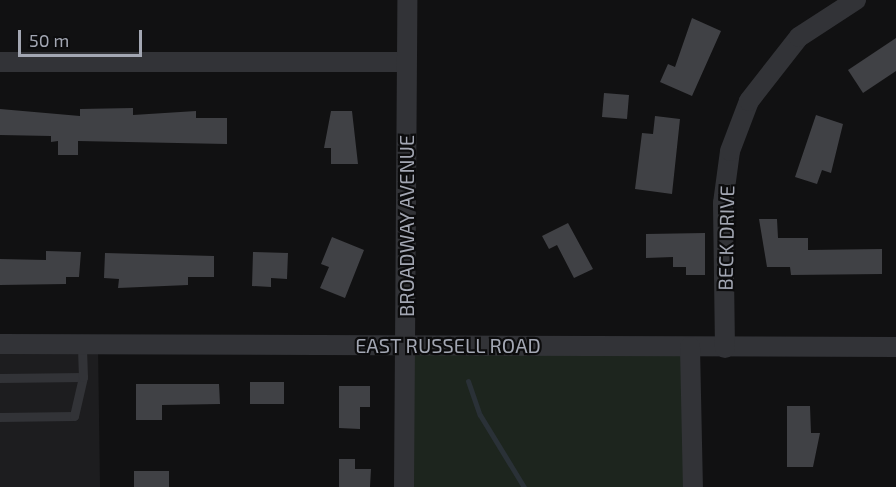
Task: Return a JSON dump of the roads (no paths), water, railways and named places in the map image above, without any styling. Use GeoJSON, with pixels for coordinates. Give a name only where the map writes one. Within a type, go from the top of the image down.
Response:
{"type":"FeatureCollection","features":[{"type":"Feature","properties":{"kind":"street","name":"BROADWAY AVENUE"},"geometry":{"type":"LineString","coordinates":[[404,487],[407,0]]}},
{"type":"Feature","properties":{"kind":"street","name":"BECK DRIVE"},"geometry":{"type":"LineString","coordinates":[[725,348],[723,203],[730,151],[749,101],[799,37],[856,0]]}},
{"type":"Feature","properties":{"kind":"street"},"geometry":{"type":"LineString","coordinates":[[0,62],[406,62]]}},
{"type":"Feature","properties":{"kind":"street","name":"EAST RUSSELL ROAD"},"geometry":{"type":"LineString","coordinates":[[0,345],[406,344],[725,348],[896,347]]}},
{"type":"Feature","properties":{"kind":"street"},"geometry":{"type":"LineString","coordinates":[[690,347],[693,487]]}},
{"type":"Feature","properties":{"kind":"lane"},"geometry":{"type":"LineString","coordinates":[[0,417],[74,416],[83,377],[82,344]]}},
{"type":"Feature","properties":{"kind":"lane"},"geometry":{"type":"LineString","coordinates":[[0,378],[83,377]]}},
{"type":"Feature","properties":{"kind":"waterway"},"geometry":{"type":"LineString","coordinates":[[468,381],[480,415],[524,487]]}}]}
